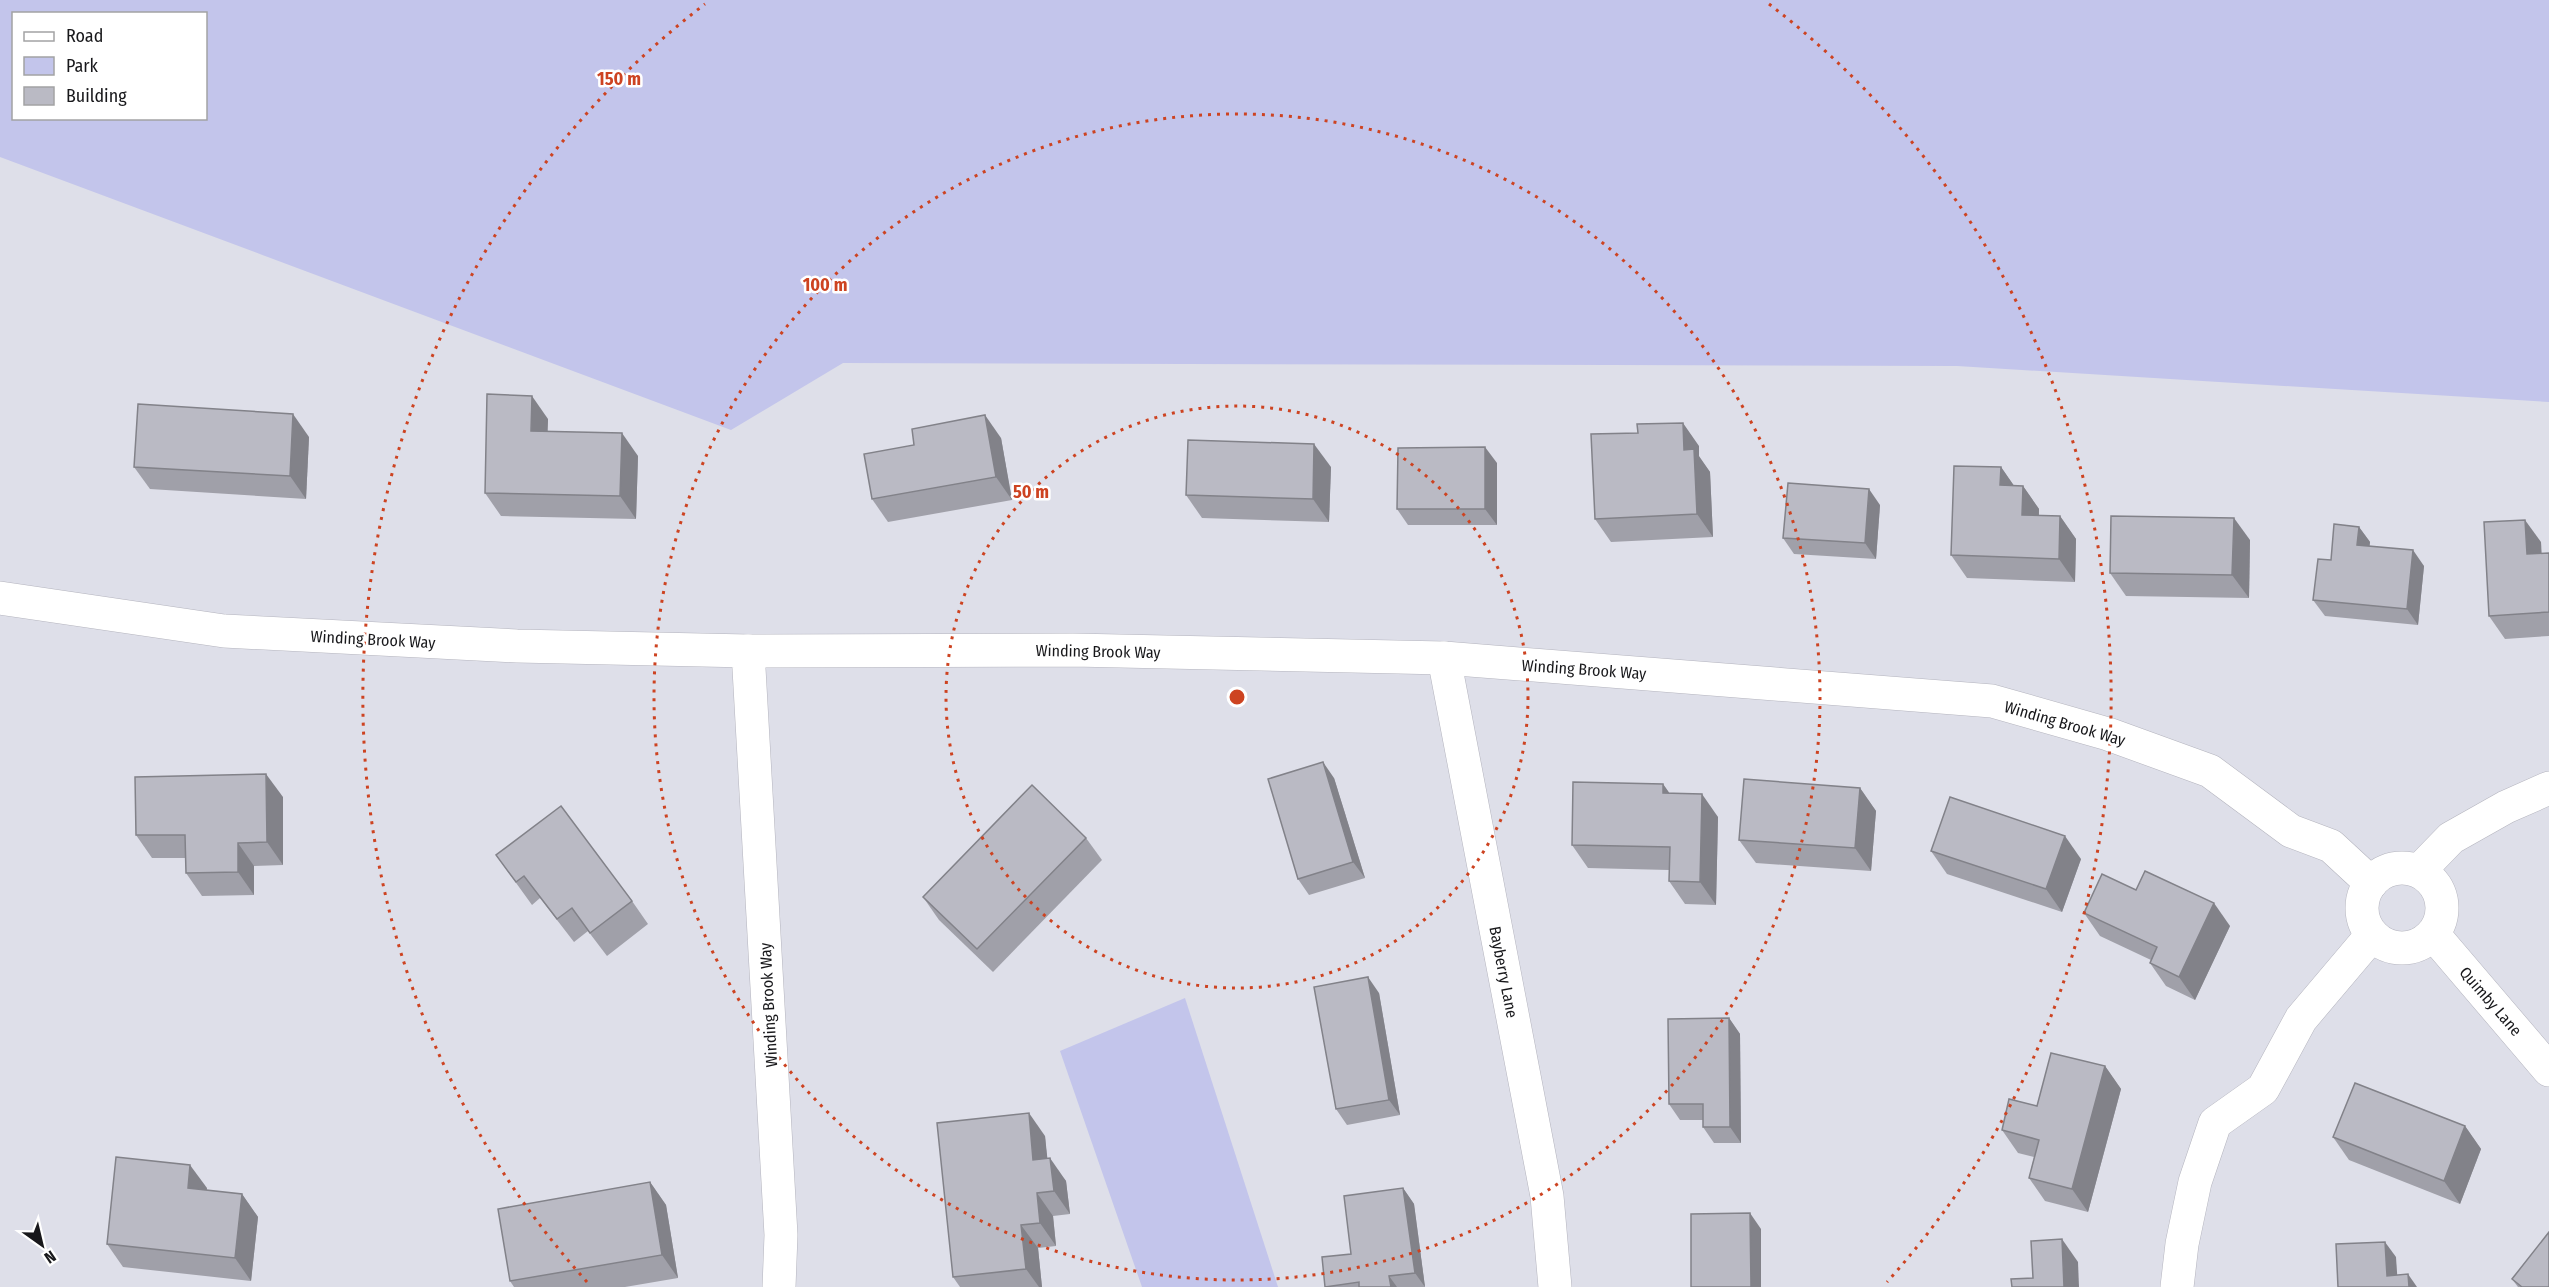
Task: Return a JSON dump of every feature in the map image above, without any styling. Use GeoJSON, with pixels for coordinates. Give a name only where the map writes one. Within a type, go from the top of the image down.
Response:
{"type":"FeatureCollection","features":[{"type":"Feature","properties":{"kind":"street","name":"Winding Brook Way"},"geometry":{"type":"LineString","coordinates":[[0,598],[224,631],[517,646],[748,651],[1073,650],[1444,658],[1992,701],[2108,734],[2210,771],[2291,831],[2331,846],[2371,883]]}},
{"type":"Feature","properties":{"kind":"street","name":"Winding Brook Way"},"geometry":{"type":"LineString","coordinates":[[748,651],[781,1235],[779,1287]]}},
{"type":"Feature","properties":{"kind":"street","name":"Bayberry Lane"},"geometry":{"type":"LineString","coordinates":[[1444,658],[1547,1196],[1555,1287]]}},
{"type":"Feature","properties":{"kind":"street"},"geometry":{"type":"LineString","coordinates":[[2419,871],[2451,838],[2506,807],[2549,788]]}},
{"type":"Feature","properties":{"kind":"street"},"geometry":{"type":"LineString","coordinates":[[2393,868],[2419,871],[2437,888],[2441,899],[2442,911],[2433,934],[2422,943],[2409,947],[2383,943],[2372,935],[2362,914],[2365,892],[2381,873],[2393,868]]}},
{"type":"Feature","properties":{"kind":"street","name":"Quimby Lane"},"geometry":{"type":"LineString","coordinates":[[2433,934],[2549,1070]]}},
{"type":"Feature","properties":{"kind":"street"},"geometry":{"type":"LineString","coordinates":[[2177,1287],[2182,1244],[2195,1182],[2216,1123],[2263,1089],[2301,1019],[2372,935]]}},
{"type":"Feature","properties":{"kind":"green space"},"geometry":{"type":"Polygon","coordinates":[[[0,0],[2549,0],[2549,402],[1957,366],[843,363],[731,430],[0,157],[0,0]]]}},
{"type":"Feature","properties":{"kind":"green space"},"geometry":{"type":"Polygon","coordinates":[[[1185,998],[1278,1287],[1142,1287],[1060,1051],[1185,998]]]}},
{"type":"Feature","properties":{"kind":"building"},"geometry":{"type":"Polygon","coordinates":[[[487,394],[532,396],[531,431],[622,433],[620,496],[485,493],[487,394]]]}},
{"type":"Feature","properties":{"kind":"building"},"geometry":{"type":"Polygon","coordinates":[[[138,404],[293,414],[290,476],[134,467],[138,404]]]}},
{"type":"Feature","properties":{"kind":"building"},"geometry":{"type":"Polygon","coordinates":[[[985,415],[996,477],[872,499],[864,454],[914,445],[912,429],[985,415]]]}},
{"type":"Feature","properties":{"kind":"building"},"geometry":{"type":"Polygon","coordinates":[[[1683,423],[1684,450],[1694,449],[1697,514],[1595,519],[1591,434],[1638,433],[1637,424],[1683,423]]]}},
{"type":"Feature","properties":{"kind":"building"},"geometry":{"type":"Polygon","coordinates":[[[1188,440],[1314,444],[1313,499],[1186,495],[1188,440]]]}},
{"type":"Feature","properties":{"kind":"building"},"geometry":{"type":"Polygon","coordinates":[[[1485,447],[1485,509],[1397,509],[1398,448],[1485,447]]]}},
{"type":"Feature","properties":{"kind":"building"},"geometry":{"type":"Polygon","coordinates":[[[1954,466],[2001,467],[2000,485],[2023,486],[2022,515],[2060,516],[2059,559],[1951,555],[1954,466]]]}},
{"type":"Feature","properties":{"kind":"building"},"geometry":{"type":"Polygon","coordinates":[[[1788,483],[1869,489],[1865,543],[1783,538],[1788,483]]]}},
{"type":"Feature","properties":{"kind":"building"},"geometry":{"type":"Polygon","coordinates":[[[2111,516],[2234,518],[2232,575],[2110,573],[2111,516]]]}},
{"type":"Feature","properties":{"kind":"building"},"geometry":{"type":"Polygon","coordinates":[[[2525,520],[2527,554],[2549,553],[2549,612],[2489,616],[2484,522],[2525,520]]]}},
{"type":"Feature","properties":{"kind":"building"},"geometry":{"type":"Polygon","coordinates":[[[2334,524],[2359,527],[2357,545],[2413,550],[2407,609],[2313,600],[2318,559],[2331,560],[2334,524]]]}},
{"type":"Feature","properties":{"kind":"building"},"geometry":{"type":"Polygon","coordinates":[[[1323,762],[1353,862],[1298,879],[1268,779],[1323,762]]]}},
{"type":"Feature","properties":{"kind":"building"},"geometry":{"type":"Polygon","coordinates":[[[266,774],[267,842],[238,843],[238,872],[186,873],[185,835],[136,835],[135,777],[266,774]]]}},
{"type":"Feature","properties":{"kind":"building"},"geometry":{"type":"Polygon","coordinates":[[[1744,779],[1860,788],[1855,848],[1739,840],[1744,779]]]}},
{"type":"Feature","properties":{"kind":"building"},"geometry":{"type":"Polygon","coordinates":[[[1573,782],[1663,784],[1663,793],[1702,794],[1700,882],[1669,881],[1670,847],[1572,845],[1573,782]]]}},
{"type":"Feature","properties":{"kind":"building"},"geometry":{"type":"Polygon","coordinates":[[[1032,785],[1086,838],[977,949],[923,897],[1032,785]]]}},
{"type":"Feature","properties":{"kind":"building"},"geometry":{"type":"Polygon","coordinates":[[[1950,797],[2065,836],[2046,889],[1931,851],[1950,797]]]}},
{"type":"Feature","properties":{"kind":"building"},"geometry":{"type":"Polygon","coordinates":[[[561,806],[632,901],[590,933],[572,908],[557,919],[524,876],[516,882],[496,855],[561,806]]]}},
{"type":"Feature","properties":{"kind":"building"},"geometry":{"type":"Polygon","coordinates":[[[2145,871],[2214,903],[2179,977],[2150,963],[2157,947],[2084,913],[2102,874],[2136,890],[2145,871]]]}},
{"type":"Feature","properties":{"kind":"building"},"geometry":{"type":"Polygon","coordinates":[[[1368,977],[1389,1100],[1336,1109],[1314,987],[1368,977]]]}},
{"type":"Feature","properties":{"kind":"building"},"geometry":{"type":"Polygon","coordinates":[[[1729,1018],[1730,1127],[1703,1127],[1703,1104],[1669,1104],[1668,1019],[1729,1018]]]}},
{"type":"Feature","properties":{"kind":"building"},"geometry":{"type":"Polygon","coordinates":[[[2051,1053],[2105,1066],[2072,1189],[2029,1178],[2039,1140],[2002,1130],[2009,1099],[2037,1106],[2051,1053]]]}},
{"type":"Feature","properties":{"kind":"building"},"geometry":{"type":"Polygon","coordinates":[[[2355,1083],[2465,1126],[2444,1181],[2333,1137],[2355,1083]]]}},
{"type":"Feature","properties":{"kind":"building"},"geometry":{"type":"Polygon","coordinates":[[[1029,1113],[1033,1160],[1050,1158],[1054,1191],[1037,1193],[1040,1223],[1021,1225],[1026,1269],[953,1277],[937,1123],[1029,1113]]]}},
{"type":"Feature","properties":{"kind":"building"},"geometry":{"type":"Polygon","coordinates":[[[116,1157],[190,1165],[188,1188],[242,1194],[235,1258],[107,1244],[116,1157]]]}},
{"type":"Feature","properties":{"kind":"building"},"geometry":{"type":"Polygon","coordinates":[[[650,1182],[662,1255],[510,1281],[498,1209],[650,1182]]]}},
{"type":"Feature","properties":{"kind":"building"},"geometry":{"type":"Polygon","coordinates":[[[1403,1188],[1415,1273],[1389,1276],[1391,1287],[1359,1287],[1359,1282],[1325,1287],[1322,1257],[1351,1254],[1344,1196],[1403,1188]]]}},
{"type":"Feature","properties":{"kind":"building"},"geometry":{"type":"Polygon","coordinates":[[[1750,1213],[1751,1287],[1691,1287],[1691,1214],[1750,1213]]]}},
{"type":"Feature","properties":{"kind":"building"},"geometry":{"type":"Polygon","coordinates":[[[2549,1232],[2549,1287],[2522,1287],[2512,1279],[2549,1232]]]}},
{"type":"Feature","properties":{"kind":"building"},"geometry":{"type":"Polygon","coordinates":[[[2062,1239],[2064,1287],[2012,1287],[2011,1279],[2033,1278],[2031,1241],[2062,1239]]]}},
{"type":"Feature","properties":{"kind":"building"},"geometry":{"type":"Polygon","coordinates":[[[2385,1242],[2387,1276],[2408,1274],[2409,1287],[2338,1287],[2336,1244],[2385,1242]]]}}]}
